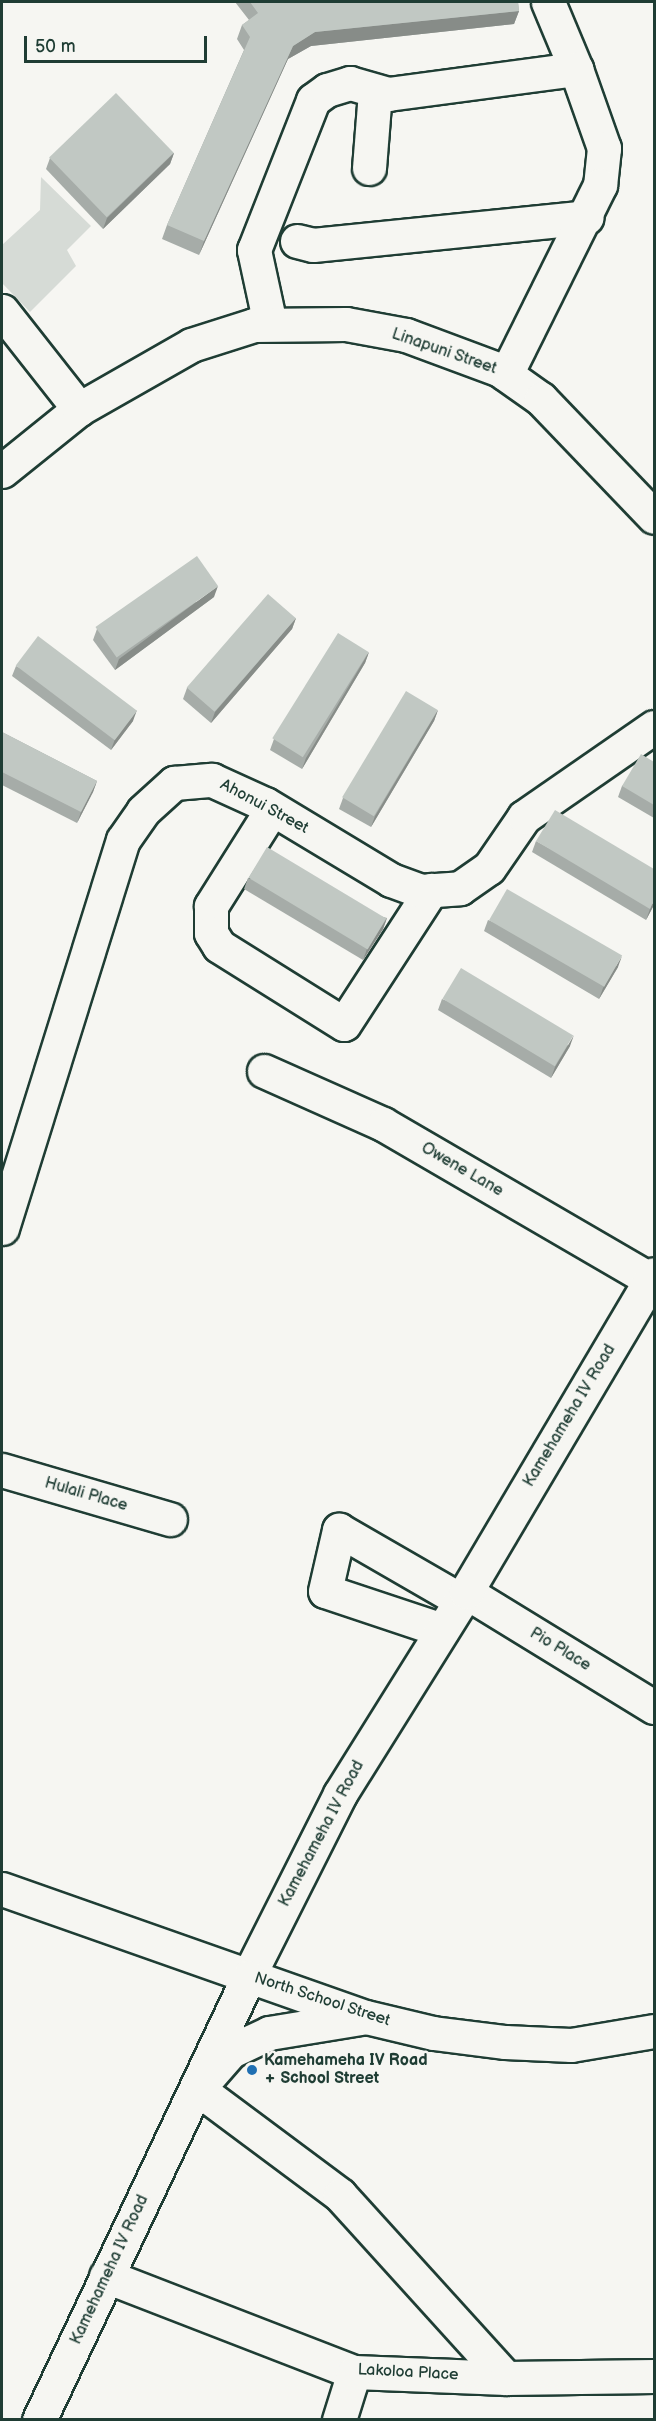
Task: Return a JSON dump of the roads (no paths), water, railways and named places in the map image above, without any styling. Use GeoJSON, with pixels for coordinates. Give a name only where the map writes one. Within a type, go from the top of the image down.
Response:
{"type":"FeatureCollection","features":[{"type":"Feature","properties":{"kind":"street"},"geometry":{"type":"LineString","coordinates":[[506,374],[599,191],[604,148],[576,69],[548,2]]}},
{"type":"Feature","properties":{"kind":"street"},"geometry":{"type":"LineString","coordinates":[[270,324],[254,250],[313,100],[350,83],[388,94],[576,69]]}},
{"type":"Feature","properties":{"kind":"street"},"geometry":{"type":"LineString","coordinates":[[369,168],[375,91]]}},
{"type":"Feature","properties":{"kind":"street"},"geometry":{"type":"LineString","coordinates":[[297,241],[313,244],[587,217]]}},
{"type":"Feature","properties":{"kind":"street"},"geometry":{"type":"LineString","coordinates":[[2,311],[79,409]]}},
{"type":"Feature","properties":{"kind":"street","name":"Linapuni Street"},"geometry":{"type":"LineString","coordinates":[[2,471],[79,409],[191,345],[270,324],[346,324],[406,335],[506,374],[549,406],[654,517]]}},
{"type":"Feature","properties":{"kind":"street","name":"Ahonui Street"},"geometry":{"type":"LineString","coordinates":[[2,1228],[123,840],[143,811],[174,783],[212,780],[272,809],[391,880],[431,890],[460,888],[489,868],[524,817],[654,727]]}},
{"type":"Feature","properties":{"kind":"street"},"geometry":{"type":"LineString","coordinates":[[272,809],[211,906],[211,933],[219,946],[344,1024],[431,890]]}},
{"type":"Feature","properties":{"kind":"street","name":"Owene Lane"},"geometry":{"type":"LineString","coordinates":[[264,1071],[382,1124],[653,1279]]}},
{"type":"Feature","properties":{"kind":"street","name":"Kamehameha IV Road"},"geometry":{"type":"LineString","coordinates":[[39,2420],[106,2276],[198,2089],[248,1977],[340,1794],[463,1596],[653,1279]]}},
{"type":"Feature","properties":{"kind":"street","name":"Hulali Place"},"geometry":{"type":"LineString","coordinates":[[2,1470],[170,1519]]}},
{"type":"Feature","properties":{"kind":"street","name":"Pio Place"},"geometry":{"type":"LineString","coordinates":[[442,1629],[325,1591],[339,1530],[463,1596],[654,1707]]}},
{"type":"Feature","properties":{"kind":"street","name":"North School Street"},"geometry":{"type":"LineString","coordinates":[[2,1889],[366,2017],[433,2032],[505,2042],[571,2045],[654,2031]]}},
{"type":"Feature","properties":{"kind":"street"},"geometry":{"type":"LineString","coordinates":[[366,2017],[269,2033],[231,2051],[198,2089],[340,2195],[506,2378]]}},
{"type":"Feature","properties":{"kind":"street","name":"Lakoloa Place"},"geometry":{"type":"LineString","coordinates":[[106,2276],[354,2372],[506,2378],[654,2376]]}},
{"type":"Feature","properties":{"kind":"street"},"geometry":{"type":"LineString","coordinates":[[339,2420],[354,2372]]}},
{"type":"Feature","properties":{"kind":"place","name":"Kamehameha IV Road + School Street"},"geometry":{"type":"Point","coordinates":[252,2070]}}]}
